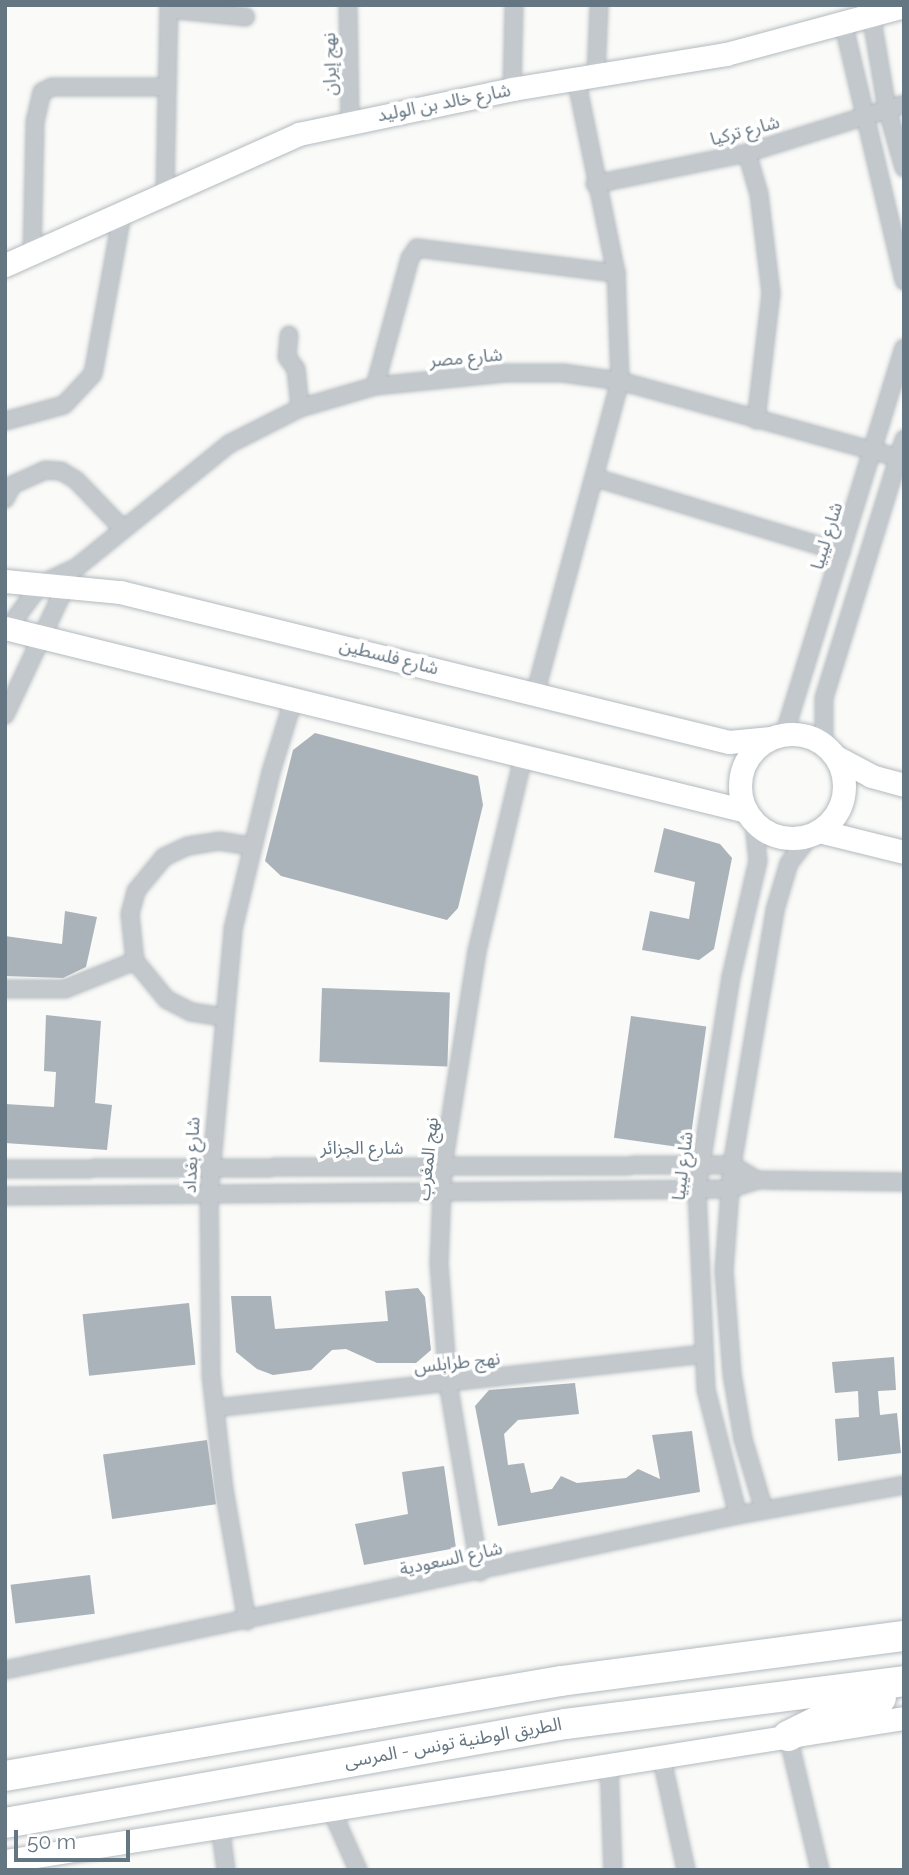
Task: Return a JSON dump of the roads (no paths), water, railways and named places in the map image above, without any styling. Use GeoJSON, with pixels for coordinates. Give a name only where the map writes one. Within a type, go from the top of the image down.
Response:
{"type":"FeatureCollection","features":[{"type":"Feature","properties":{"kind":"highway"},"geometry":{"type":"LineString","coordinates":[[5,1776],[547,1684],[904,1636]]}},
{"type":"Feature","properties":{"kind":"highway","name":"الطريق الوطنية تونس - المرسى"},"geometry":{"type":"LineString","coordinates":[[5,1823],[565,1724],[904,1681]]}},
{"type":"Feature","properties":{"kind":"highway"},"geometry":{"type":"LineString","coordinates":[[788,1736],[836,1712],[904,1692]]}},
{"type":"Feature","properties":{"kind":"street","name":"نهج إيران"},"geometry":{"type":"LineString","coordinates":[[348,5],[350,121]]}},
{"type":"Feature","properties":{"kind":"street"},"geometry":{"type":"LineString","coordinates":[[512,89],[514,5]]}},
{"type":"Feature","properties":{"kind":"street"},"geometry":{"type":"LineString","coordinates":[[535,694],[596,478],[620,381],[616,273],[595,184],[586,77],[599,5]]}},
{"type":"Feature","properties":{"kind":"street","name":"شارع خالد بن الوليد"},"geometry":{"type":"LineString","coordinates":[[5,265],[33,257],[272,143],[350,121],[512,89],[726,54],[844,22],[870,10],[904,6]]}},
{"type":"Feature","properties":{"kind":"street"},"geometry":{"type":"LineString","coordinates":[[165,193],[169,7],[246,17]]}},
{"type":"Feature","properties":{"kind":"street"},"geometry":{"type":"LineString","coordinates":[[870,10],[896,106],[904,168]]}},
{"type":"Feature","properties":{"kind":"street"},"geometry":{"type":"LineString","coordinates":[[844,22],[904,281]]}},
{"type":"Feature","properties":{"kind":"street"},"geometry":{"type":"LineString","coordinates":[[33,257],[35,122],[42,92],[52,88],[167,88]]}},
{"type":"Feature","properties":{"kind":"street","name":"شارع تركيا"},"geometry":{"type":"LineString","coordinates":[[595,184],[747,153],[896,106]]}},
{"type":"Feature","properties":{"kind":"street"},"geometry":{"type":"LineString","coordinates":[[747,153],[759,194],[771,293],[756,420]]}},
{"type":"Feature","properties":{"kind":"street"},"geometry":{"type":"LineString","coordinates":[[5,421],[64,405],[93,374],[122,214]]}},
{"type":"Feature","properties":{"kind":"street"},"geometry":{"type":"LineString","coordinates":[[375,386],[410,258],[417,248],[616,273]]}},
{"type":"Feature","properties":{"kind":"street"},"geometry":{"type":"LineString","coordinates":[[289,335],[287,357],[296,369],[300,408]]}},
{"type":"Feature","properties":{"kind":"street","name":"شارع ليبيا"},"geometry":{"type":"LineString","coordinates":[[778,736],[874,451],[904,348]]}},
{"type":"Feature","properties":{"kind":"street","name":"شارع مصر"},"geometry":{"type":"LineString","coordinates":[[71,577],[122,528],[229,444],[300,408],[375,386],[505,373],[563,373],[620,381],[901,459]]}},
{"type":"Feature","properties":{"kind":"street"},"geometry":{"type":"LineString","coordinates":[[764,1510],[743,1439],[732,1374],[724,1271],[732,1165],[775,910],[789,863],[815,833],[835,817],[844,798],[844,776],[830,751],[824,698],[901,459],[904,439]]}},
{"type":"Feature","properties":{"kind":"street"},"geometry":{"type":"LineString","coordinates":[[5,499],[12,485],[45,470],[61,471],[76,480],[122,528]]}},
{"type":"Feature","properties":{"kind":"street"},"geometry":{"type":"LineString","coordinates":[[596,478],[841,552]]}},
{"type":"Feature","properties":{"kind":"street"},"geometry":{"type":"LineString","coordinates":[[5,715],[71,577]]}},
{"type":"Feature","properties":{"kind":"street","name":"شارع فلسطين"},"geometry":{"type":"LineString","coordinates":[[5,581],[41,584],[71,577],[120,592],[729,742],[778,736]]}},
{"type":"Feature","properties":{"kind":"street"},"geometry":{"type":"LineString","coordinates":[[41,584],[6,629],[524,754],[750,817],[780,837],[815,833],[904,852]]}},
{"type":"Feature","properties":{"kind":"street","name":"شارع بغداد"},"geometry":{"type":"LineString","coordinates":[[247,1621],[227,1512],[215,1408],[210,1168],[233,929],[252,846],[294,698]]}},
{"type":"Feature","properties":{"kind":"street"},"geometry":{"type":"LineString","coordinates":[[750,817],[741,778],[757,748],[778,736],[807,736],[871,776],[904,785]]}},
{"type":"Feature","properties":{"kind":"street","name":"نهج المغرب"},"geometry":{"type":"LineString","coordinates":[[480,1572],[448,1383],[439,1264],[443,1166],[477,951],[524,754]]}},
{"type":"Feature","properties":{"kind":"street","name":"شارع ليبيا"},"geometry":{"type":"LineString","coordinates":[[738,1515],[714,1433],[703,1354],[697,1189],[731,977],[758,861],[750,817]]}},
{"type":"Feature","properties":{"kind":"street"},"geometry":{"type":"LineString","coordinates":[[223,1017],[191,1012],[167,1000],[135,961],[130,914],[136,891],[149,870],[188,846],[219,841],[252,846]]}},
{"type":"Feature","properties":{"kind":"street"},"geometry":{"type":"LineString","coordinates":[[5,989],[65,989],[135,961]]}},
{"type":"Feature","properties":{"kind":"street"},"geometry":{"type":"LineString","coordinates":[[732,1165],[757,1180]]}},
{"type":"Feature","properties":{"kind":"street","name":"شارع الجزائر"},"geometry":{"type":"LineString","coordinates":[[5,1169],[732,1165]]}},
{"type":"Feature","properties":{"kind":"street"},"geometry":{"type":"LineString","coordinates":[[5,1196],[730,1189],[757,1180],[904,1182]]}},
{"type":"Feature","properties":{"kind":"street","name":"نهج طرابلس"},"geometry":{"type":"LineString","coordinates":[[215,1408],[703,1354]]}},
{"type":"Feature","properties":{"kind":"street","name":"شارع السعودية"},"geometry":{"type":"LineString","coordinates":[[5,1670],[480,1572],[738,1515],[904,1485]]}},
{"type":"Feature","properties":{"kind":"street"},"geometry":{"type":"LineString","coordinates":[[5,1861],[62,1860],[220,1825],[904,1718]]}},
{"type":"Feature","properties":{"kind":"street"},"geometry":{"type":"LineString","coordinates":[[788,1736],[820,1870]]}},
{"type":"Feature","properties":{"kind":"street"},"geometry":{"type":"LineString","coordinates":[[661,1755],[686,1870]]}},
{"type":"Feature","properties":{"kind":"street"},"geometry":{"type":"LineString","coordinates":[[609,1763],[613,1870]]}},
{"type":"Feature","properties":{"kind":"street"},"geometry":{"type":"LineString","coordinates":[[330,1807],[358,1870]]}},
{"type":"Feature","properties":{"kind":"street"},"geometry":{"type":"LineString","coordinates":[[220,1825],[226,1870]]}}]}
